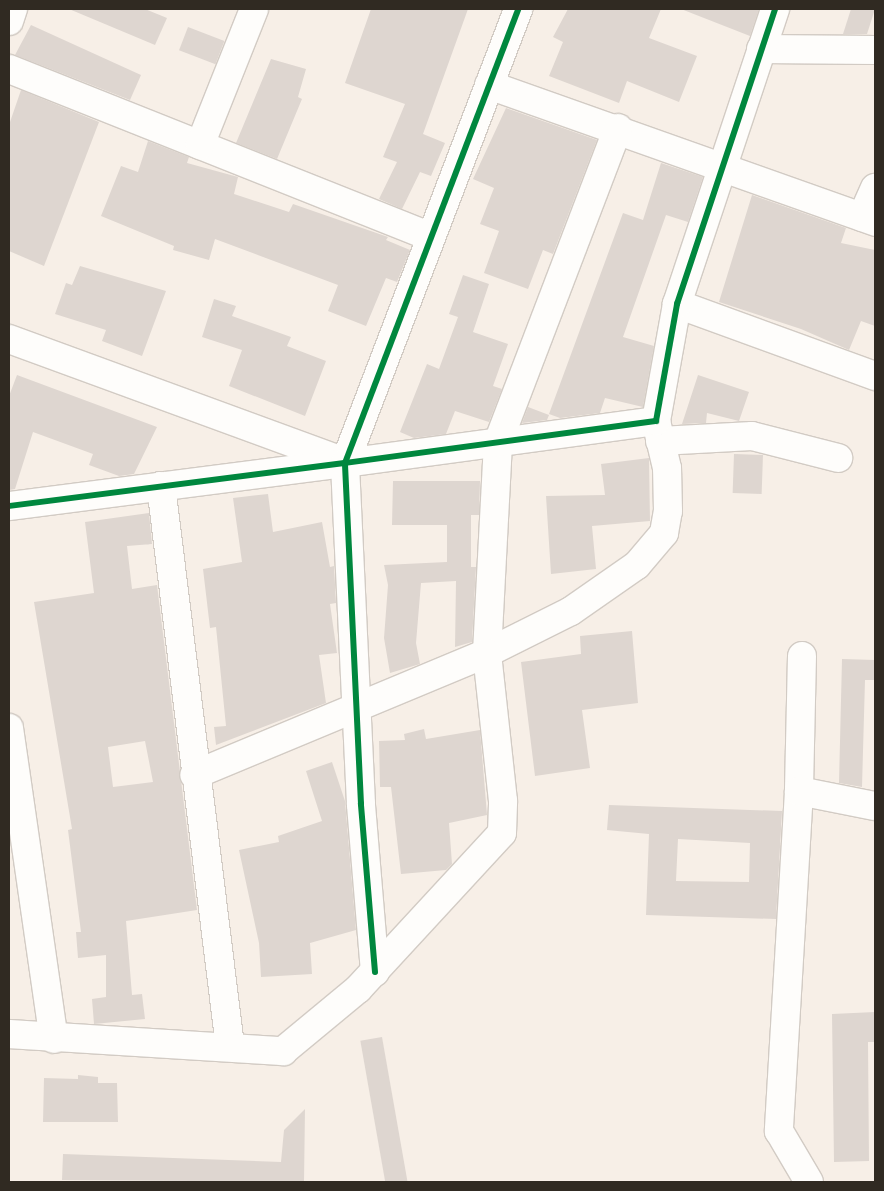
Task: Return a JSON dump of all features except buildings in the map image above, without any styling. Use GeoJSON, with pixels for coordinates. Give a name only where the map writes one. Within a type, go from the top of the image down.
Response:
{"type":"FeatureCollection","features":[{"type":"Feature","properties":{"kind":"street"},"geometry":{"type":"LineString","coordinates":[[9,22],[13,9]]}},
{"type":"Feature","properties":{"kind":"street"},"geometry":{"type":"LineString","coordinates":[[200,145],[254,9]]}},
{"type":"Feature","properties":{"kind":"street"},"geometry":{"type":"LineString","coordinates":[[374,972],[356,707],[345,463],[518,9]]}},
{"type":"Feature","properties":{"kind":"street"},"geometry":{"type":"LineString","coordinates":[[194,774],[488,653],[571,611],[638,565],[664,533],[668,510],[658,431],[677,304],[721,166],[775,9]]}},
{"type":"Feature","properties":{"kind":"street"},"geometry":{"type":"LineString","coordinates":[[761,49],[875,50]]}},
{"type":"Feature","properties":{"kind":"street"},"geometry":{"type":"LineString","coordinates":[[9,69],[432,237]]}},
{"type":"Feature","properties":{"kind":"street"},"geometry":{"type":"LineString","coordinates":[[489,85],[618,128],[869,220],[875,188]]}},
{"type":"Feature","properties":{"kind":"street"},"geometry":{"type":"LineString","coordinates":[[9,1034],[54,1039],[283,1050],[374,972],[502,833],[503,801],[488,653],[498,443],[618,128]]}},
{"type":"Feature","properties":{"kind":"street"},"geometry":{"type":"LineString","coordinates":[[677,304],[875,376]]}},
{"type":"Feature","properties":{"kind":"street"},"geometry":{"type":"LineString","coordinates":[[9,339],[345,463]]}},
{"type":"Feature","properties":{"kind":"street"},"geometry":{"type":"LineString","coordinates":[[9,506],[498,443],[658,431],[752,436],[838,458]]}},
{"type":"Feature","properties":{"kind":"street"},"geometry":{"type":"LineString","coordinates":[[161,486],[194,774],[230,1046]]}},
{"type":"Feature","properties":{"kind":"street"},"geometry":{"type":"LineString","coordinates":[[802,656],[800,791],[779,1131],[809,1182]]}},
{"type":"Feature","properties":{"kind":"street"},"geometry":{"type":"LineString","coordinates":[[9,728],[54,1039]]}},
{"type":"Feature","properties":{"kind":"street"},"geometry":{"type":"LineString","coordinates":[[800,791],[875,806]]}},
{"type":"Feature","properties":{"kind":"cycle path"},"geometry":{"type":"LineString","coordinates":[[9,506],[345,463],[518,9]]}},
{"type":"Feature","properties":{"kind":"cycle path"},"geometry":{"type":"LineString","coordinates":[[375,972],[361,804],[345,463],[656,421],[677,304],[775,9]]}}]}
